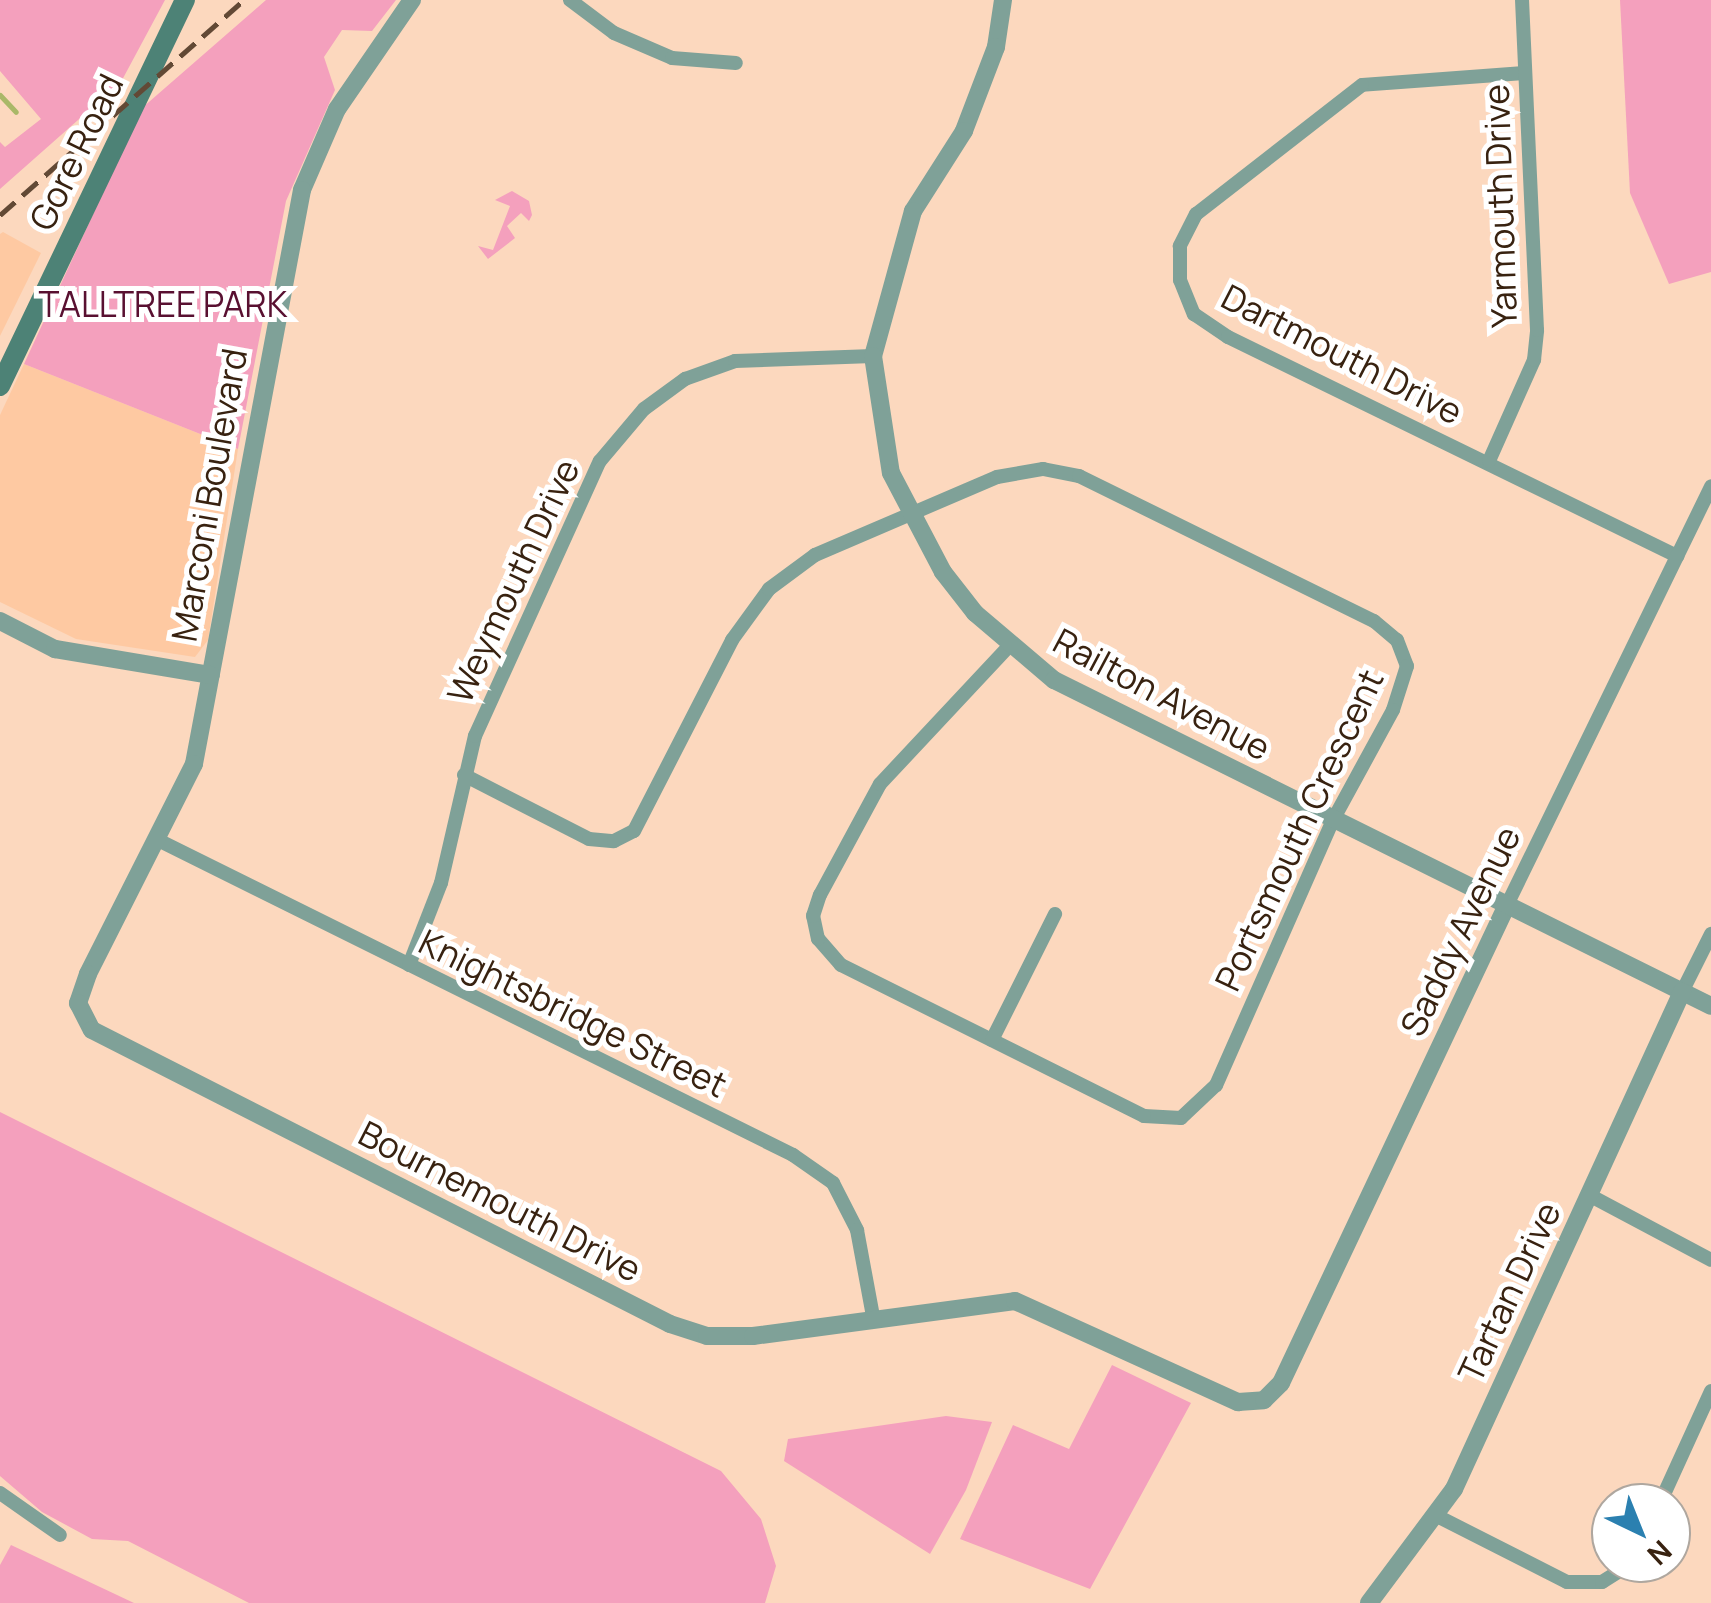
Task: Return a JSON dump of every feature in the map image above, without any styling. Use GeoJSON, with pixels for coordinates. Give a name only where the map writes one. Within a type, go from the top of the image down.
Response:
{"type":"FeatureCollection","features":[{"type":"Feature","properties":{"kind":"main road","name":"Gore Road"},"geometry":{"type":"LineString","coordinates":[[0,386],[185,0]]}},
{"type":"Feature","properties":{"kind":"street","name":"Marconi Boulevard"},"geometry":{"type":"LineString","coordinates":[[211,675],[272,319],[302,190],[338,108],[412,0]]}},
{"type":"Feature","properties":{"kind":"street"},"geometry":{"type":"LineString","coordinates":[[570,0],[614,33],[672,58],[736,62]]}},
{"type":"Feature","properties":{"kind":"street","name":"Railton Avenue"},"geometry":{"type":"LineString","coordinates":[[1004,0],[996,48],[964,131],[913,212],[872,356],[891,472],[906,511],[943,572],[1009,646],[1054,680],[1506,908],[1711,1006]]}},
{"type":"Feature","properties":{"kind":"street","name":"Yarmouth Drive"},"geometry":{"type":"LineString","coordinates":[[1488,461],[1534,360],[1537,330],[1522,0]]}},
{"type":"Feature","properties":{"kind":"street","name":"Dartmouth Drive"},"geometry":{"type":"LineString","coordinates":[[1524,73],[1362,85],[1196,214],[1180,246],[1180,280],[1194,314],[1216,330],[1677,556]]}},
{"type":"Feature","properties":{"kind":"street","name":"Weymouth Drive"},"geometry":{"type":"LineString","coordinates":[[408,965],[441,883],[475,736],[600,461],[644,409],[685,379],[735,361],[872,356]]}},
{"type":"Feature","properties":{"kind":"street","name":"Portsmouth Crescent"},"geometry":{"type":"LineString","coordinates":[[464,775],[590,839],[614,841],[634,831],[732,640],[768,590],[814,555],[906,511],[997,477],[1044,468],[1079,476],[1374,621],[1397,640],[1408,666],[1393,710],[1333,820],[1216,1085],[1181,1118],[1144,1116],[841,965],[818,940],[813,916],[880,784],[1009,646]]}},
{"type":"Feature","properties":{"kind":"street","name":"Saddy Avenue"},"geometry":{"type":"LineString","coordinates":[[1264,1400],[1281,1383],[1711,486]]}},
{"type":"Feature","properties":{"kind":"street"},"geometry":{"type":"LineString","coordinates":[[0,621],[55,650],[211,675]]}},
{"type":"Feature","properties":{"kind":"street","name":"Bournemouth Drive"},"geometry":{"type":"LineString","coordinates":[[211,675],[194,764],[88,974],[78,1003],[92,1030],[670,1324],[707,1336],[753,1336],[873,1316],[1015,1301],[1238,1402],[1264,1400]]}},
{"type":"Feature","properties":{"kind":"street","name":"Knightsbridge Street"},"geometry":{"type":"LineString","coordinates":[[158,840],[792,1155],[833,1183],[857,1230],[873,1316]]}},
{"type":"Feature","properties":{"kind":"street"},"geometry":{"type":"LineString","coordinates":[[992,1040],[1055,914]]}},
{"type":"Feature","properties":{"kind":"street"},"geometry":{"type":"LineString","coordinates":[[1682,992],[1711,934]]}},
{"type":"Feature","properties":{"kind":"street","name":"Tartan Drive"},"geometry":{"type":"LineString","coordinates":[[1369,1603],[1454,1489],[1682,992]]}},
{"type":"Feature","properties":{"kind":"street"},"geometry":{"type":"LineString","coordinates":[[1589,1195],[1711,1260]]}},
{"type":"Feature","properties":{"kind":"street"},"geometry":{"type":"LineString","coordinates":[[1669,1483],[1711,1392]]}},
{"type":"Feature","properties":{"kind":"street"},"geometry":{"type":"LineString","coordinates":[[0,1494],[60,1535]]}},
{"type":"Feature","properties":{"kind":"street"},"geometry":{"type":"LineString","coordinates":[[1435,1515],[1567,1582],[1591,1582]]}},
{"type":"Feature","properties":{"kind":"shaded area"},"geometry":{"type":"Polygon","coordinates":[[[3,232],[41,253],[0,336],[0,234],[3,232]]]}},
{"type":"Feature","properties":{"kind":"shaded area"},"geometry":{"type":"Polygon","coordinates":[[[24,364],[238,449],[208,640],[195,657],[76,639],[0,602],[0,415],[24,364]]]}},
{"type":"Feature","properties":{"kind":"green space"},"geometry":{"type":"Polygon","coordinates":[[[0,0],[165,0],[121,82],[0,189],[0,142],[5,147],[41,119],[0,71],[0,0]]]}},
{"type":"Feature","properties":{"kind":"green space","name":"TALLTREE PARK"},"geometry":{"type":"Polygon","coordinates":[[[266,0],[396,0],[372,31],[342,30],[324,57],[335,90],[286,201],[238,449],[24,364],[142,108],[266,0]]]}},
{"type":"Feature","properties":{"kind":"green space"},"geometry":{"type":"Polygon","coordinates":[[[1620,0],[1711,0],[1711,272],[1669,284],[1630,193],[1620,0]]]}},
{"type":"Feature","properties":{"kind":"green space"},"geometry":{"type":"Polygon","coordinates":[[[512,191],[529,201],[532,215],[529,221],[521,213],[507,226],[515,238],[488,259],[478,246],[493,250],[510,206],[495,200],[512,191]]]}},
{"type":"Feature","properties":{"kind":"green space"},"geometry":{"type":"Polygon","coordinates":[[[0,1112],[721,1471],[761,1519],[776,1566],[765,1603],[249,1603],[128,1541],[92,1539],[42,1512],[0,1476],[0,1112]]]}},
{"type":"Feature","properties":{"kind":"green space"},"geometry":{"type":"Polygon","coordinates":[[[1112,1365],[1191,1403],[1090,1589],[960,1539],[1013,1425],[1069,1449],[1112,1365]]]}},
{"type":"Feature","properties":{"kind":"green space"},"geometry":{"type":"Polygon","coordinates":[[[946,1416],[992,1422],[966,1490],[930,1554],[784,1461],[788,1439],[946,1416]]]}},
{"type":"Feature","properties":{"kind":"green space"},"geometry":{"type":"Polygon","coordinates":[[[11,1545],[134,1603],[0,1603],[0,1565],[11,1545]]]}},
{"type":"Feature","properties":{"kind":"waterway"},"geometry":{"type":"LineString","coordinates":[[0,95],[16,112]]}},
{"type":"Feature","properties":{"kind":"railway"},"geometry":{"type":"LineString","coordinates":[[0,215],[244,0]]}}]}
